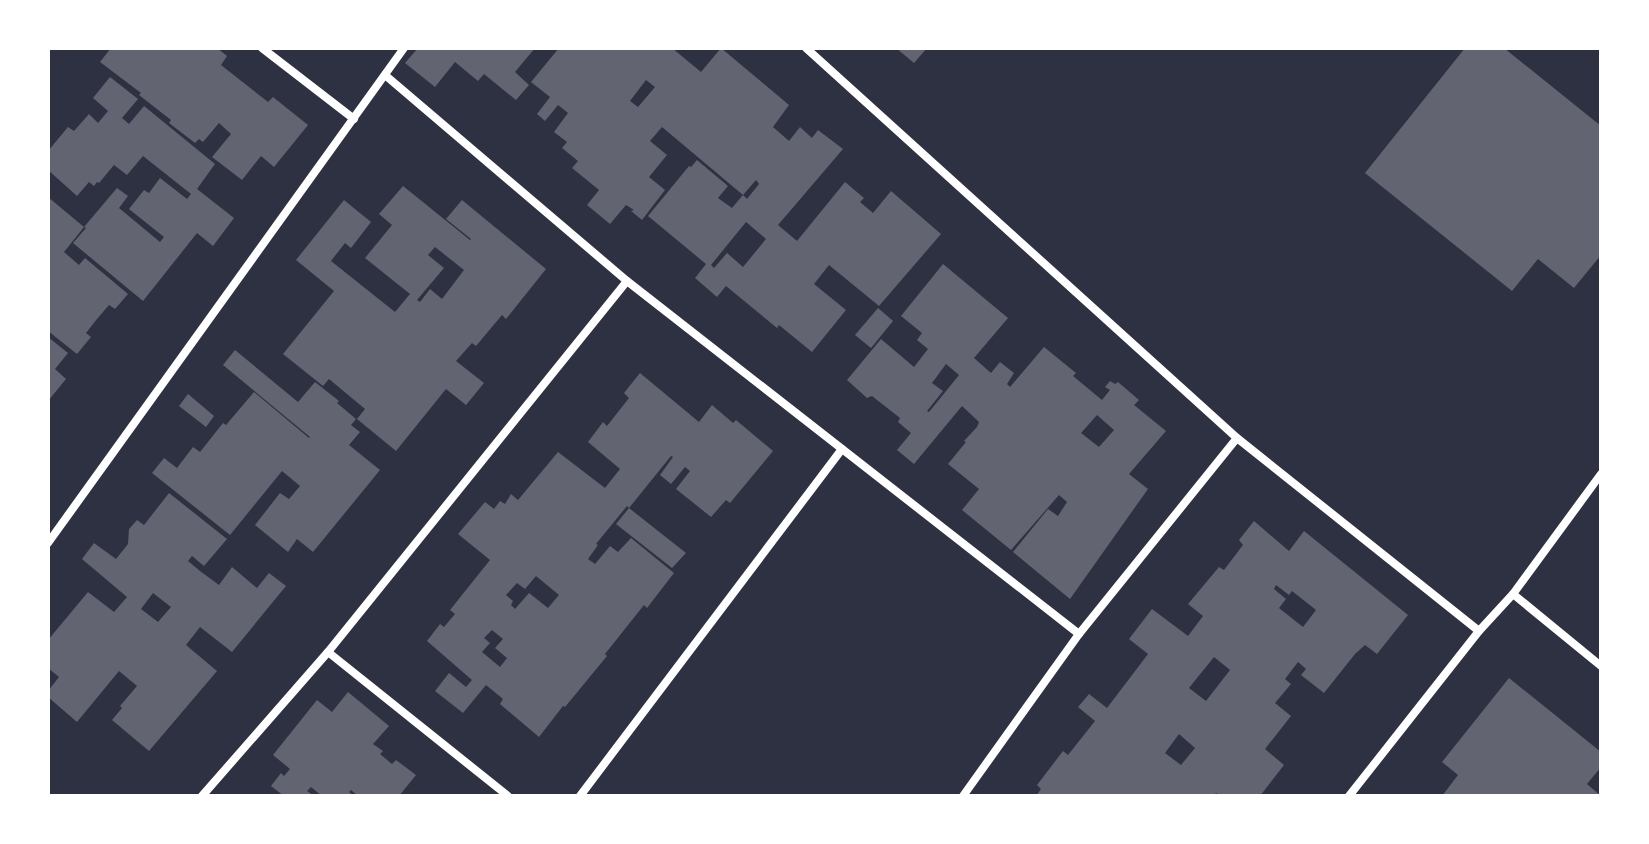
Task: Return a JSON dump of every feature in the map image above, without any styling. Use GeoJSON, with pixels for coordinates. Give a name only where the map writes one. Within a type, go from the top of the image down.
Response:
{"type":"FeatureCollection","features":[{"type":"Feature","properties":{"kind":"street"},"geometry":{"type":"LineString","coordinates":[[262,48],[354,119]]}},
{"type":"Feature","properties":{"kind":"street"},"geometry":{"type":"LineString","coordinates":[[48,543],[404,48]]}},
{"type":"Feature","properties":{"kind":"street"},"geometry":{"type":"LineString","coordinates":[[806,48],[1237,438],[1479,631]]}},
{"type":"Feature","properties":{"kind":"street"},"geometry":{"type":"LineString","coordinates":[[385,75],[627,281],[1079,634]]}},
{"type":"Feature","properties":{"kind":"street"},"geometry":{"type":"LineString","coordinates":[[202,796],[328,652],[627,281]]}},
{"type":"Feature","properties":{"kind":"street"},"geometry":{"type":"LineString","coordinates":[[963,796],[1079,634],[1237,438]]}},
{"type":"Feature","properties":{"kind":"street"},"geometry":{"type":"LineString","coordinates":[[580,796],[842,449]]}},
{"type":"Feature","properties":{"kind":"street"},"geometry":{"type":"LineString","coordinates":[[1349,796],[1479,631],[1513,594],[1601,474]]}},
{"type":"Feature","properties":{"kind":"street"},"geometry":{"type":"LineString","coordinates":[[1513,594],[1601,666]]}},
{"type":"Feature","properties":{"kind":"street"},"geometry":{"type":"LineString","coordinates":[[328,652],[508,796]]}},
{"type":"Feature","properties":{"kind":"building"},"geometry":{"type":"Polygon","coordinates":[[[111,48],[217,48],[227,56],[221,65],[268,102],[273,97],[308,125],[274,167],[261,156],[242,180],[212,157],[231,134],[219,123],[203,142],[199,139],[195,143],[169,123],[171,120],[139,95],[141,93],[100,62],[111,48]]]}},
{"type":"Feature","properties":{"kind":"building"},"geometry":{"type":"Polygon","coordinates":[[[418,48],[535,48],[515,72],[529,85],[516,100],[484,74],[478,81],[455,62],[435,87],[405,63],[418,48]]]}},
{"type":"Feature","properties":{"kind":"building"},"geometry":{"type":"Polygon","coordinates":[[[559,48],[672,48],[701,72],[721,48],[789,105],[773,127],[789,141],[800,127],[812,138],[818,130],[843,149],[778,225],[797,241],[845,182],[864,198],[860,202],[873,213],[891,191],[941,234],[879,306],[829,265],[814,284],[846,310],[812,352],[726,286],[717,297],[695,278],[706,264],[648,216],[697,160],[728,186],[718,198],[732,208],[743,195],[662,127],[650,141],[667,155],[649,177],[665,190],[642,220],[626,205],[610,224],[587,205],[599,190],[572,168],[578,161],[562,148],[567,142],[554,132],[568,113],[558,105],[545,121],[537,114],[550,97],[531,82],[559,48]],[[646,80],[630,101],[638,107],[655,87],[646,80]],[[756,180],[743,195],[747,199],[759,184],[756,180]],[[746,222],[711,265],[714,268],[727,253],[743,267],[766,239],[746,222]]]}},
{"type":"Feature","properties":{"kind":"building"},"geometry":{"type":"Polygon","coordinates":[[[896,48],[927,48],[914,63],[896,48]]]}},
{"type":"Feature","properties":{"kind":"building"},"geometry":{"type":"Polygon","coordinates":[[[1465,48],[1504,48],[1601,126],[1601,255],[1574,288],[1538,259],[1512,291],[1365,173],[1465,48]]]}},
{"type":"Feature","properties":{"kind":"building"},"geometry":{"type":"Polygon","coordinates":[[[110,77],[138,99],[122,118],[129,124],[144,106],[215,164],[197,189],[234,218],[213,246],[197,233],[143,301],[73,243],[117,188],[128,196],[119,208],[160,242],[164,237],[129,209],[144,190],[149,193],[160,178],[187,199],[191,194],[143,156],[127,175],[114,165],[99,183],[94,186],[89,182],[77,196],[48,170],[48,151],[68,127],[74,131],[89,114],[98,123],[108,111],[93,98],[110,77]]]}},
{"type":"Feature","properties":{"kind":"building"},"geometry":{"type":"Polygon","coordinates":[[[403,186],[470,240],[446,219],[462,200],[546,269],[506,319],[502,315],[476,346],[472,343],[456,361],[484,383],[466,405],[446,389],[396,451],[357,419],[365,409],[329,379],[323,386],[283,354],[334,291],[296,260],[344,200],[371,222],[351,248],[345,243],[331,261],[395,312],[410,294],[365,258],[392,225],[379,214],[403,186]],[[435,247],[428,255],[444,268],[417,300],[420,302],[430,289],[442,299],[464,270],[435,247]]]}},
{"type":"Feature","properties":{"kind":"building"},"geometry":{"type":"Polygon","coordinates":[[[48,197],[84,227],[64,252],[79,265],[85,258],[128,294],[115,309],[109,305],[97,319],[86,333],[91,337],[77,354],[48,331],[48,197]]]}},
{"type":"Feature","properties":{"kind":"building"},"geometry":{"type":"Polygon","coordinates":[[[943,264],[1008,318],[974,358],[991,373],[1000,362],[1014,373],[1007,384],[1010,387],[1044,347],[1102,400],[1110,390],[1105,387],[1110,381],[1118,382],[1139,400],[1134,405],[1166,431],[1129,474],[1148,489],[1070,599],[1013,552],[1048,509],[1058,516],[1067,502],[1059,495],[1011,550],[962,510],[979,489],[948,464],[979,422],[962,406],[914,464],[897,450],[911,433],[898,422],[900,418],[872,396],[867,398],[847,380],[881,339],[914,367],[928,349],[917,340],[922,333],[901,316],[943,264]],[[946,364],[932,383],[943,391],[929,412],[959,375],[946,364]],[[1097,415],[1081,433],[1099,447],[1114,430],[1097,415]]]}},
{"type":"Feature","properties":{"kind":"building"},"geometry":{"type":"Polygon","coordinates":[[[878,308],[893,321],[871,348],[855,335],[878,308]]]}},
{"type":"Feature","properties":{"kind":"building"},"geometry":{"type":"Polygon","coordinates":[[[48,337],[68,353],[55,369],[66,379],[48,401],[48,337]]]}},
{"type":"Feature","properties":{"kind":"building"},"geometry":{"type":"Polygon","coordinates":[[[235,350],[298,402],[315,382],[339,401],[337,403],[356,419],[351,425],[360,432],[349,445],[380,470],[313,552],[297,539],[288,552],[255,525],[280,493],[289,499],[300,486],[282,471],[230,535],[152,473],[164,458],[177,468],[193,447],[200,452],[254,392],[310,437],[223,365],[235,350]]]}},
{"type":"Feature","properties":{"kind":"building"},"geometry":{"type":"Polygon","coordinates":[[[640,373],[699,422],[712,405],[733,423],[736,420],[773,451],[730,503],[726,500],[711,517],[676,489],[690,471],[685,467],[671,484],[660,475],[671,456],[596,544],[588,559],[595,564],[610,546],[618,552],[631,538],[674,573],[647,608],[644,605],[605,654],[607,656],[539,737],[500,704],[503,699],[486,685],[463,713],[435,691],[449,673],[466,687],[472,680],[427,641],[440,624],[444,627],[455,614],[450,610],[490,560],[458,534],[485,502],[494,509],[500,501],[505,504],[511,494],[518,500],[558,452],[605,488],[620,469],[588,442],[603,422],[607,426],[629,398],[624,393],[640,373]],[[536,576],[525,589],[517,583],[506,595],[513,601],[511,605],[515,609],[529,593],[548,608],[559,595],[536,576]],[[492,630],[484,638],[490,643],[482,652],[500,667],[507,658],[495,648],[503,639],[492,630]]]}},
{"type":"Feature","properties":{"kind":"building"},"geometry":{"type":"Polygon","coordinates":[[[188,394],[214,416],[206,427],[179,406],[188,394]]]}},
{"type":"Feature","properties":{"kind":"building"},"geometry":{"type":"Polygon","coordinates":[[[169,493],[227,539],[204,566],[192,556],[188,561],[200,571],[219,585],[232,567],[257,588],[269,573],[286,586],[232,652],[200,627],[186,645],[217,671],[149,751],[112,720],[137,686],[119,671],[77,722],[48,697],[48,691],[59,677],[48,668],[48,640],[88,592],[114,612],[127,597],[82,559],[94,543],[116,559],[128,544],[129,529],[137,520],[144,525],[169,493]],[[153,593],[141,609],[158,622],[171,607],[153,593]]]}},
{"type":"Feature","properties":{"kind":"building"},"geometry":{"type":"Polygon","coordinates":[[[629,508],[686,553],[672,568],[616,524],[629,508]]]}},
{"type":"Feature","properties":{"kind":"building"},"geometry":{"type":"Polygon","coordinates":[[[1254,521],[1289,551],[1304,531],[1408,615],[1377,654],[1365,645],[1355,654],[1324,693],[1301,675],[1306,669],[1298,662],[1285,679],[1291,684],[1275,703],[1291,716],[1265,749],[1284,765],[1260,796],[1220,796],[1216,793],[1214,796],[1036,796],[1041,789],[1037,785],[1063,751],[1068,755],[1095,721],[1078,707],[1089,694],[1107,708],[1148,654],[1129,639],[1152,609],[1188,636],[1203,616],[1188,604],[1219,567],[1224,570],[1243,545],[1239,540],[1254,521]],[[1276,585],[1274,589],[1286,599],[1279,608],[1303,627],[1316,610],[1292,591],[1289,595],[1276,585]],[[1214,657],[1189,688],[1206,701],[1230,670],[1214,657]],[[1179,734],[1165,753],[1181,765],[1195,748],[1179,734]]]}},
{"type":"Feature","properties":{"kind":"building"},"geometry":{"type":"Polygon","coordinates":[[[1509,678],[1601,752],[1601,767],[1587,784],[1601,796],[1442,796],[1458,775],[1442,762],[1509,678]]]}},
{"type":"Feature","properties":{"kind":"building"},"geometry":{"type":"Polygon","coordinates":[[[348,692],[389,726],[373,744],[383,751],[380,754],[392,764],[396,760],[416,775],[399,796],[358,796],[351,790],[349,792],[354,796],[322,796],[311,787],[307,791],[314,796],[284,796],[271,786],[281,773],[284,776],[290,769],[273,755],[317,700],[332,712],[348,692]]]}}]}
